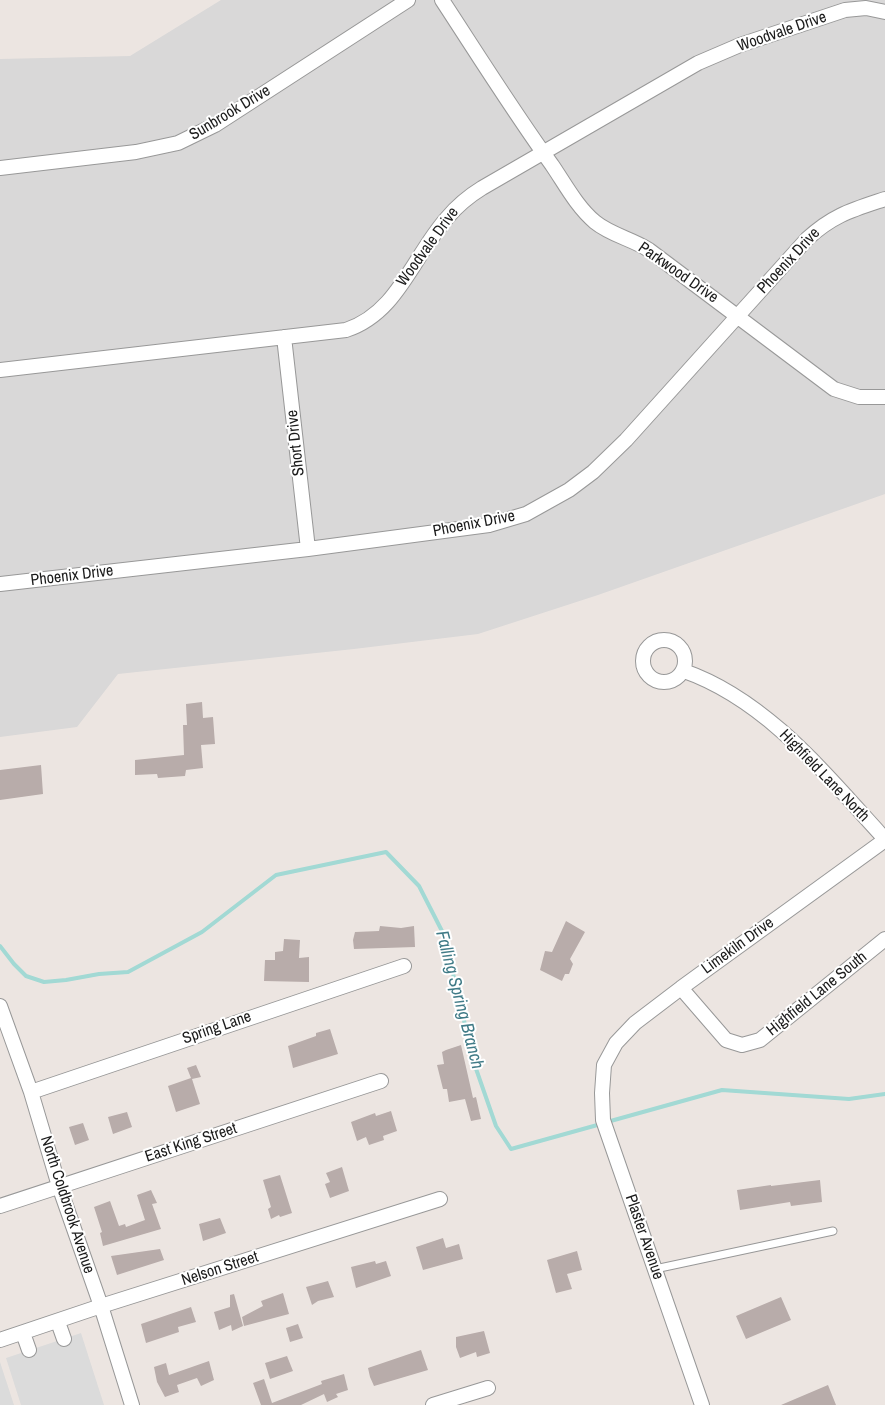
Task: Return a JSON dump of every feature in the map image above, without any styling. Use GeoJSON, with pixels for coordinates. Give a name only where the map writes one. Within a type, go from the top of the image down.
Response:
{"type":"FeatureCollection","features":[{"type":"Feature","properties":{"kind":"street","name":"Sunbrook Drive"},"geometry":{"type":"LineString","coordinates":[[0,168],[136,152],[178,143],[215,125],[408,0]]}},
{"type":"Feature","properties":{"kind":"street","name":"Parkwood Drive"},"geometry":{"type":"LineString","coordinates":[[442,0],[543,153],[585,212],[595,222],[610,232],[632,240],[649,250],[834,389],[859,397],[885,397]]}},
{"type":"Feature","properties":{"kind":"street","name":"Woodvale Drive"},"geometry":{"type":"LineString","coordinates":[[0,370],[346,330],[355,327],[370,318],[387,303],[445,219],[458,206],[482,188],[698,63],[720,53],[845,10],[866,8],[885,12]]}},
{"type":"Feature","properties":{"kind":"street","name":"Phoenix Drive"},"geometry":{"type":"LineString","coordinates":[[0,584],[308,549],[489,525],[517,518],[546,504],[575,485],[604,462],[821,226],[838,216],[885,199]]}},
{"type":"Feature","properties":{"kind":"street","name":"Short Drive"},"geometry":{"type":"LineString","coordinates":[[284,337],[308,549]]}},
{"type":"Feature","properties":{"kind":"street","name":"Highfield Lane North"},"geometry":{"type":"LineString","coordinates":[[684,671],[703,677],[766,718],[808,754],[885,840]]}},
{"type":"Feature","properties":{"kind":"street","name":"Limekiln Drive"},"geometry":{"type":"LineString","coordinates":[[604,1065],[616,1043],[635,1024],[681,988],[885,840]]}},
{"type":"Feature","properties":{"kind":"street","name":"Highfield Lane South"},"geometry":{"type":"LineString","coordinates":[[681,988],[726,1040],[742,1045],[760,1040],[885,939]]}},
{"type":"Feature","properties":{"kind":"street","name":"Spring Lane"},"geometry":{"type":"LineString","coordinates":[[31,1092],[404,966]]}},
{"type":"Feature","properties":{"kind":"street","name":"North Coldbrook Avenue"},"geometry":{"type":"LineString","coordinates":[[0,1006],[31,1092],[58,1186],[101,1306],[132,1405]]}},
{"type":"Feature","properties":{"kind":"street","name":"Plaster Avenue"},"geometry":{"type":"LineString","coordinates":[[604,1065],[602,1093],[604,1120],[702,1405]]}},
{"type":"Feature","properties":{"kind":"street","name":"East King Street"},"geometry":{"type":"LineString","coordinates":[[0,1206],[381,1080]]}},
{"type":"Feature","properties":{"kind":"street","name":"Nelson Street"},"geometry":{"type":"LineString","coordinates":[[0,1340],[101,1306],[440,1199]]}},
{"type":"Feature","properties":{"kind":"street"},"geometry":{"type":"LineString","coordinates":[[58,1322],[64,1339]]}},
{"type":"Feature","properties":{"kind":"street"},"geometry":{"type":"LineString","coordinates":[[22,1333],[28,1350]]}},
{"type":"Feature","properties":{"kind":"street"},"geometry":{"type":"LineString","coordinates":[[433,1405],[488,1388]]}},
{"type":"Feature","properties":{"kind":"lane"},"geometry":{"type":"LineString","coordinates":[[655,1269],[832,1231]]}},
{"type":"Feature","properties":{"kind":"shaded area"},"geometry":{"type":"Polygon","coordinates":[[[221,0],[885,0],[885,494],[598,595],[478,634],[118,674],[77,727],[0,737],[0,59],[130,56],[221,0]]]}},
{"type":"Feature","properties":{"kind":"shaded area"},"geometry":{"type":"Polygon","coordinates":[[[81,1333],[104,1405],[21,1405],[6,1358],[81,1333]]]}},
{"type":"Feature","properties":{"kind":"shaded area"},"geometry":{"type":"Polygon","coordinates":[[[0,1362],[14,1405],[0,1405],[0,1362]]]}},
{"type":"Feature","properties":{"kind":"building"},"geometry":{"type":"Polygon","coordinates":[[[202,702],[203,718],[213,717],[215,744],[201,745],[203,768],[186,770],[185,776],[158,778],[157,774],[135,775],[135,760],[184,755],[183,725],[187,725],[186,704],[202,702]]]}},
{"type":"Feature","properties":{"kind":"building"},"geometry":{"type":"Polygon","coordinates":[[[41,765],[43,794],[0,800],[0,770],[41,765]]]}},
{"type":"Feature","properties":{"kind":"building"},"geometry":{"type":"Polygon","coordinates":[[[566,921],[585,932],[570,959],[573,964],[569,974],[565,974],[562,981],[540,970],[545,951],[552,952],[566,921]]]}},
{"type":"Feature","properties":{"kind":"building"},"geometry":{"type":"Polygon","coordinates":[[[380,926],[401,928],[414,926],[415,947],[354,949],[353,940],[355,932],[379,931],[380,926]]]}},
{"type":"Feature","properties":{"kind":"building"},"geometry":{"type":"Polygon","coordinates":[[[284,939],[300,940],[299,958],[309,957],[309,982],[264,981],[265,960],[275,960],[275,952],[283,951],[284,939]]]}},
{"type":"Feature","properties":{"kind":"building"},"geometry":{"type":"Polygon","coordinates":[[[330,1029],[338,1054],[293,1068],[288,1046],[316,1036],[316,1033],[330,1029]]]}},
{"type":"Feature","properties":{"kind":"building"},"geometry":{"type":"Polygon","coordinates":[[[461,1045],[473,1098],[476,1097],[481,1119],[471,1121],[465,1099],[449,1102],[447,1089],[443,1089],[437,1065],[444,1064],[442,1052],[461,1045]]]}},
{"type":"Feature","properties":{"kind":"building"},"geometry":{"type":"Polygon","coordinates":[[[196,1065],[201,1077],[192,1079],[200,1104],[176,1112],[168,1086],[191,1078],[187,1068],[196,1065]]]}},
{"type":"Feature","properties":{"kind":"building"},"geometry":{"type":"Polygon","coordinates":[[[391,1111],[397,1131],[383,1136],[384,1140],[369,1145],[366,1137],[357,1141],[351,1122],[375,1113],[376,1116],[391,1111]]]}},
{"type":"Feature","properties":{"kind":"building"},"geometry":{"type":"Polygon","coordinates":[[[127,1112],[132,1127],[113,1134],[108,1117],[127,1112]]]}},
{"type":"Feature","properties":{"kind":"building"},"geometry":{"type":"Polygon","coordinates":[[[83,1123],[89,1140],[75,1145],[69,1127],[83,1123]]]}},
{"type":"Feature","properties":{"kind":"building"},"geometry":{"type":"Polygon","coordinates":[[[342,1167],[349,1191],[330,1198],[325,1184],[330,1182],[326,1173],[342,1167]]]}},
{"type":"Feature","properties":{"kind":"building"},"geometry":{"type":"Polygon","coordinates":[[[280,1175],[292,1213],[280,1217],[279,1215],[271,1219],[268,1209],[271,1207],[263,1180],[280,1175]]]}},
{"type":"Feature","properties":{"kind":"building"},"geometry":{"type":"Polygon","coordinates":[[[820,1180],[822,1202],[791,1206],[790,1202],[740,1210],[737,1190],[820,1180]]]}},
{"type":"Feature","properties":{"kind":"building"},"geometry":{"type":"Polygon","coordinates":[[[151,1190],[157,1203],[152,1204],[161,1229],[103,1246],[100,1233],[102,1232],[94,1207],[110,1201],[119,1226],[125,1224],[126,1227],[145,1220],[137,1195],[151,1190]]]}},
{"type":"Feature","properties":{"kind":"building"},"geometry":{"type":"Polygon","coordinates":[[[220,1218],[226,1233],[203,1241],[199,1224],[220,1218]]]}},
{"type":"Feature","properties":{"kind":"building"},"geometry":{"type":"Polygon","coordinates":[[[443,1238],[446,1248],[459,1244],[463,1259],[423,1270],[416,1247],[443,1238]]]}},
{"type":"Feature","properties":{"kind":"building"},"geometry":{"type":"Polygon","coordinates":[[[160,1249],[164,1260],[117,1275],[111,1256],[160,1249]]]}},
{"type":"Feature","properties":{"kind":"building"},"geometry":{"type":"Polygon","coordinates":[[[577,1251],[582,1270],[567,1274],[572,1289],[556,1293],[547,1260],[577,1251]]]}},
{"type":"Feature","properties":{"kind":"building"},"geometry":{"type":"Polygon","coordinates":[[[375,1261],[376,1264],[386,1261],[391,1276],[356,1288],[351,1267],[375,1261]]]}},
{"type":"Feature","properties":{"kind":"building"},"geometry":{"type":"Polygon","coordinates":[[[328,1281],[334,1297],[318,1301],[312,1305],[306,1287],[328,1281]]]}},
{"type":"Feature","properties":{"kind":"building"},"geometry":{"type":"Polygon","coordinates":[[[283,1293],[289,1314],[244,1326],[242,1317],[263,1306],[261,1301],[283,1293]]]}},
{"type":"Feature","properties":{"kind":"building"},"geometry":{"type":"Polygon","coordinates":[[[234,1294],[243,1326],[232,1331],[231,1325],[219,1330],[214,1312],[230,1307],[230,1295],[234,1294]]]}},
{"type":"Feature","properties":{"kind":"building"},"geometry":{"type":"Polygon","coordinates":[[[781,1297],[791,1320],[746,1339],[736,1316],[781,1297]]]}},
{"type":"Feature","properties":{"kind":"building"},"geometry":{"type":"Polygon","coordinates":[[[191,1307],[196,1322],[178,1327],[179,1332],[146,1343],[141,1324],[191,1307]]]}},
{"type":"Feature","properties":{"kind":"building"},"geometry":{"type":"Polygon","coordinates":[[[298,1324],[303,1338],[290,1342],[286,1328],[298,1324]]]}},
{"type":"Feature","properties":{"kind":"building"},"geometry":{"type":"Polygon","coordinates":[[[484,1331],[490,1353],[477,1357],[476,1352],[460,1358],[456,1347],[456,1337],[484,1331]]]}},
{"type":"Feature","properties":{"kind":"building"},"geometry":{"type":"Polygon","coordinates":[[[421,1350],[428,1370],[374,1386],[368,1368],[421,1350]]]}},
{"type":"Feature","properties":{"kind":"building"},"geometry":{"type":"Polygon","coordinates":[[[287,1356],[293,1371],[270,1379],[265,1363],[287,1356]]]}},
{"type":"Feature","properties":{"kind":"building"},"geometry":{"type":"Polygon","coordinates":[[[209,1361],[214,1380],[201,1386],[197,1378],[177,1385],[179,1392],[165,1397],[157,1382],[154,1367],[166,1363],[169,1375],[209,1361]]]}},
{"type":"Feature","properties":{"kind":"building"},"geometry":{"type":"Polygon","coordinates":[[[344,1374],[348,1390],[336,1394],[338,1397],[327,1402],[324,1394],[301,1405],[261,1405],[253,1383],[264,1379],[272,1403],[322,1384],[321,1381],[344,1374]]]}},
{"type":"Feature","properties":{"kind":"building"},"geometry":{"type":"Polygon","coordinates":[[[828,1385],[836,1405],[781,1405],[828,1385]]]}},
{"type":"Feature","properties":{"kind":"waterway","name":"Falling Spring Branch"},"geometry":{"type":"LineString","coordinates":[[0,946],[26,976],[44,982],[128,972],[202,932],[276,875],[386,852],[419,886],[444,935],[474,1063],[496,1126],[511,1149],[601,1124]]}},
{"type":"Feature","properties":{"kind":"waterway","name":"Falling Spring Branch"},"geometry":{"type":"LineString","coordinates":[[607,1122],[722,1090],[849,1099],[885,1094]]}}]}
